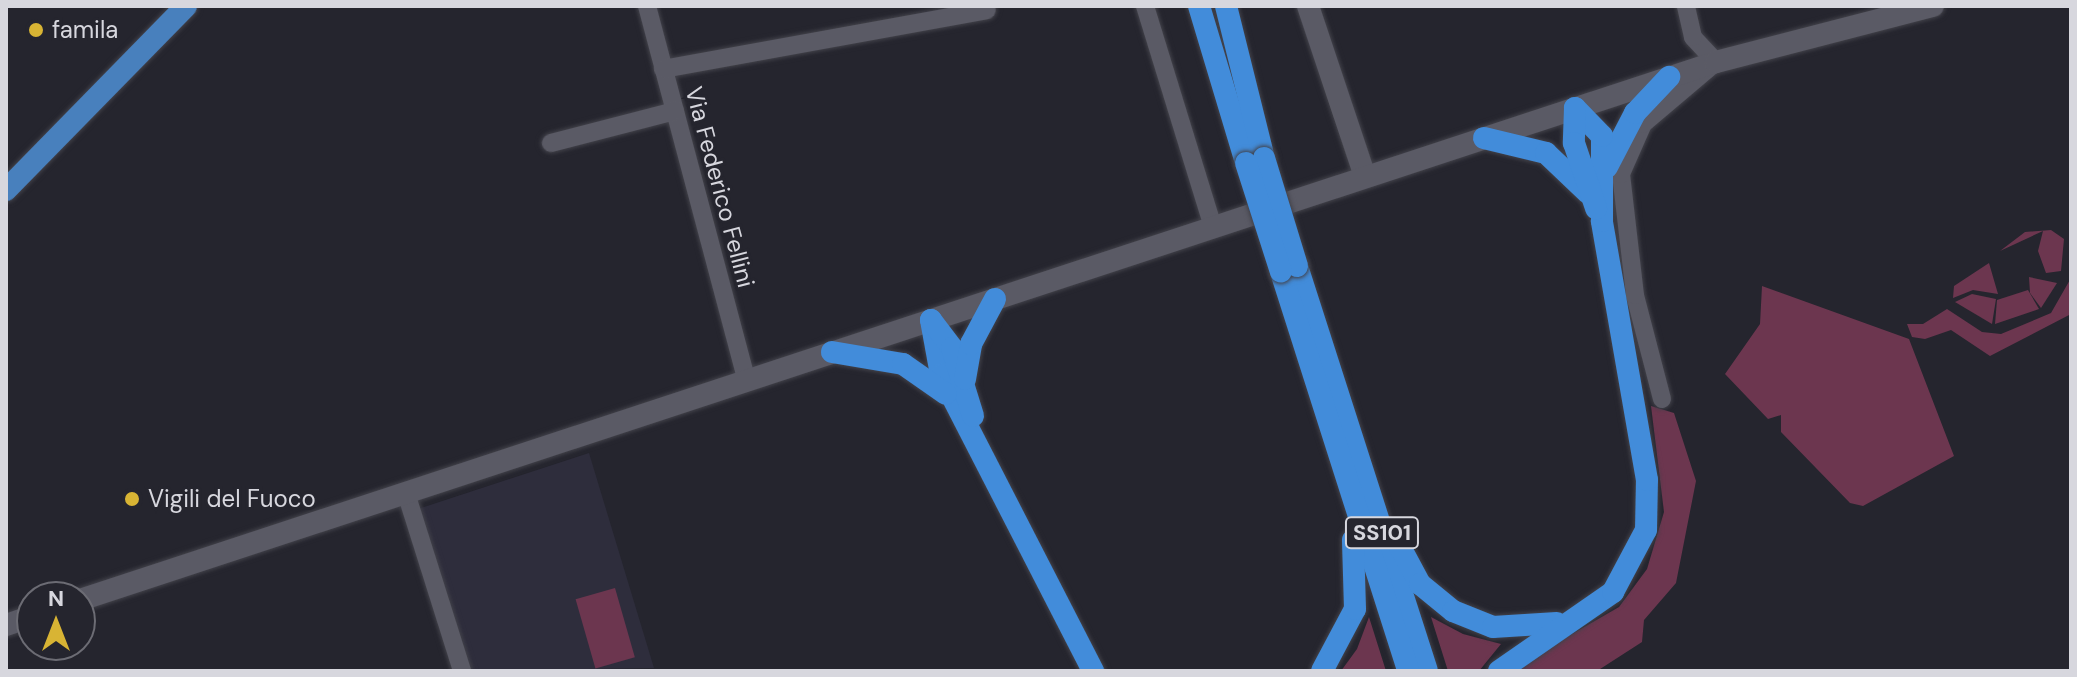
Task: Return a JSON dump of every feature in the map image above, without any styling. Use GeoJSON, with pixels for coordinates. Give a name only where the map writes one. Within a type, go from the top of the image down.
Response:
{"type":"FeatureCollection","features":[{"type":"Feature","properties":{"kind":"highway","name":"SS101"},"geometry":{"type":"LineString","coordinates":[[1199,6],[1255,160],[1289,269],[1337,395],[1427,671]]}},
{"type":"Feature","properties":{"kind":"highway","name":"SS101"},"geometry":{"type":"LineString","coordinates":[[1226,6],[1255,160]]}},
{"type":"Feature","properties":{"kind":"highway"},"geometry":{"type":"LineString","coordinates":[[1605,172],[1635,113],[1669,77]]}},
{"type":"Feature","properties":{"kind":"highway"},"geometry":{"type":"LineString","coordinates":[[1575,108],[1599,128],[1605,172],[1599,214]]}},
{"type":"Feature","properties":{"kind":"highway"},"geometry":{"type":"LineString","coordinates":[[1499,671],[1590,611],[1629,572],[1648,506],[1599,214],[1574,143],[1575,108]]}},
{"type":"Feature","properties":{"kind":"highway"},"geometry":{"type":"LineString","coordinates":[[1484,138],[1546,153],[1570,171],[1599,214]]}},
{"type":"Feature","properties":{"kind":"highway","name":"SS101"},"geometry":{"type":"LineString","coordinates":[[1289,269],[1328,430],[1408,671]]}},
{"type":"Feature","properties":{"kind":"highway"},"geometry":{"type":"LineString","coordinates":[[959,394],[971,344],[995,299]]}},
{"type":"Feature","properties":{"kind":"highway"},"geometry":{"type":"LineString","coordinates":[[931,320],[952,348],[959,394],[974,429],[1065,627],[1093,671]]}},
{"type":"Feature","properties":{"kind":"highway"},"geometry":{"type":"LineString","coordinates":[[832,352],[903,364],[959,394]]}},
{"type":"Feature","properties":{"kind":"highway"},"geometry":{"type":"LineString","coordinates":[[1337,395],[1368,450],[1401,551],[1429,594],[1467,618],[1509,628],[1550,626],[1590,611]]}},
{"type":"Feature","properties":{"kind":"highway"},"geometry":{"type":"LineString","coordinates":[[1322,671],[1350,628],[1359,586],[1328,430]]}},
{"type":"Feature","properties":{"kind":"main road"},"geometry":{"type":"LineString","coordinates":[[6,190],[186,6]]}},
{"type":"Feature","properties":{"kind":"main road"},"geometry":{"type":"LineString","coordinates":[[1308,6],[1365,176]]}},
{"type":"Feature","properties":{"kind":"main road"},"geometry":{"type":"LineString","coordinates":[[96,595],[1669,77],[1933,6]]}},
{"type":"Feature","properties":{"kind":"street","name":"Via Federico Fellini"},"geometry":{"type":"LineString","coordinates":[[647,6],[747,381]]}},
{"type":"Feature","properties":{"kind":"street"},"geometry":{"type":"LineString","coordinates":[[1145,6],[1213,227]]}},
{"type":"Feature","properties":{"kind":"street"},"geometry":{"type":"LineString","coordinates":[[1662,399],[1635,295],[1621,174],[1643,124],[1716,62],[1693,37],[1686,6]]}},
{"type":"Feature","properties":{"kind":"street"},"geometry":{"type":"LineString","coordinates":[[663,69],[987,10]]}},
{"type":"Feature","properties":{"kind":"street"},"geometry":{"type":"LineString","coordinates":[[551,143],[675,111]]}},
{"type":"Feature","properties":{"kind":"street"},"geometry":{"type":"LineString","coordinates":[[406,493],[462,671]]}},
{"type":"Feature","properties":{"kind":"shaded area"},"geometry":{"type":"Polygon","coordinates":[[[2051,230],[2064,239],[2061,271],[2046,273],[2038,251],[2043,231],[2000,251],[2025,232],[2051,230]]]}},
{"type":"Feature","properties":{"kind":"shaded area"},"geometry":{"type":"Polygon","coordinates":[[[1989,263],[1998,294],[1973,290],[1953,298],[1954,286],[1989,263]]]}},
{"type":"Feature","properties":{"kind":"shaded area"},"geometry":{"type":"Polygon","coordinates":[[[2029,277],[2057,283],[2041,308],[2030,293],[2029,277]]]}},
{"type":"Feature","properties":{"kind":"shaded area"},"geometry":{"type":"Polygon","coordinates":[[[2071,278],[2071,314],[1990,356],[1951,330],[1925,339],[1912,337],[1907,324],[1923,324],[1947,309],[1982,332],[2001,334],[2051,313],[2071,278]]]}},
{"type":"Feature","properties":{"kind":"shaded area"},"geometry":{"type":"Polygon","coordinates":[[[1762,286],[1909,339],[1954,456],[1863,506],[1850,503],[1781,432],[1781,415],[1768,419],[1725,374],[1760,324],[1762,286]]]}},
{"type":"Feature","properties":{"kind":"shaded area"},"geometry":{"type":"Polygon","coordinates":[[[2028,290],[2039,309],[1995,324],[1997,300],[2028,290]]]}},
{"type":"Feature","properties":{"kind":"shaded area"},"geometry":{"type":"Polygon","coordinates":[[[1972,294],[1996,299],[1992,324],[1955,302],[1972,294]]]}},
{"type":"Feature","properties":{"kind":"shaded area"},"geometry":{"type":"Polygon","coordinates":[[[1651,406],[1674,413],[1696,481],[1676,583],[1644,620],[1642,642],[1597,671],[1508,671],[1619,607],[1647,569],[1664,512],[1651,406]]]}},
{"type":"Feature","properties":{"kind":"shaded area"},"geometry":{"type":"Polygon","coordinates":[[[589,453],[654,668],[468,671],[418,509],[589,453]]]}},
{"type":"Feature","properties":{"kind":"shaded area"},"geometry":{"type":"Polygon","coordinates":[[[615,588],[635,657],[595,669],[576,599],[615,588]]]}},
{"type":"Feature","properties":{"kind":"shaded area"},"geometry":{"type":"Polygon","coordinates":[[[1369,617],[1386,671],[1341,671],[1357,649],[1369,617]]]}},
{"type":"Feature","properties":{"kind":"shaded area"},"geometry":{"type":"Polygon","coordinates":[[[1431,617],[1463,634],[1501,644],[1479,671],[1448,671],[1431,617]]]}},
{"type":"Feature","properties":{"kind":"place","name":"famila"},"geometry":{"type":"Point","coordinates":[36,30]}},
{"type":"Feature","properties":{"kind":"place","name":"Vigili del Fuoco"},"geometry":{"type":"Point","coordinates":[132,499]}}]}
